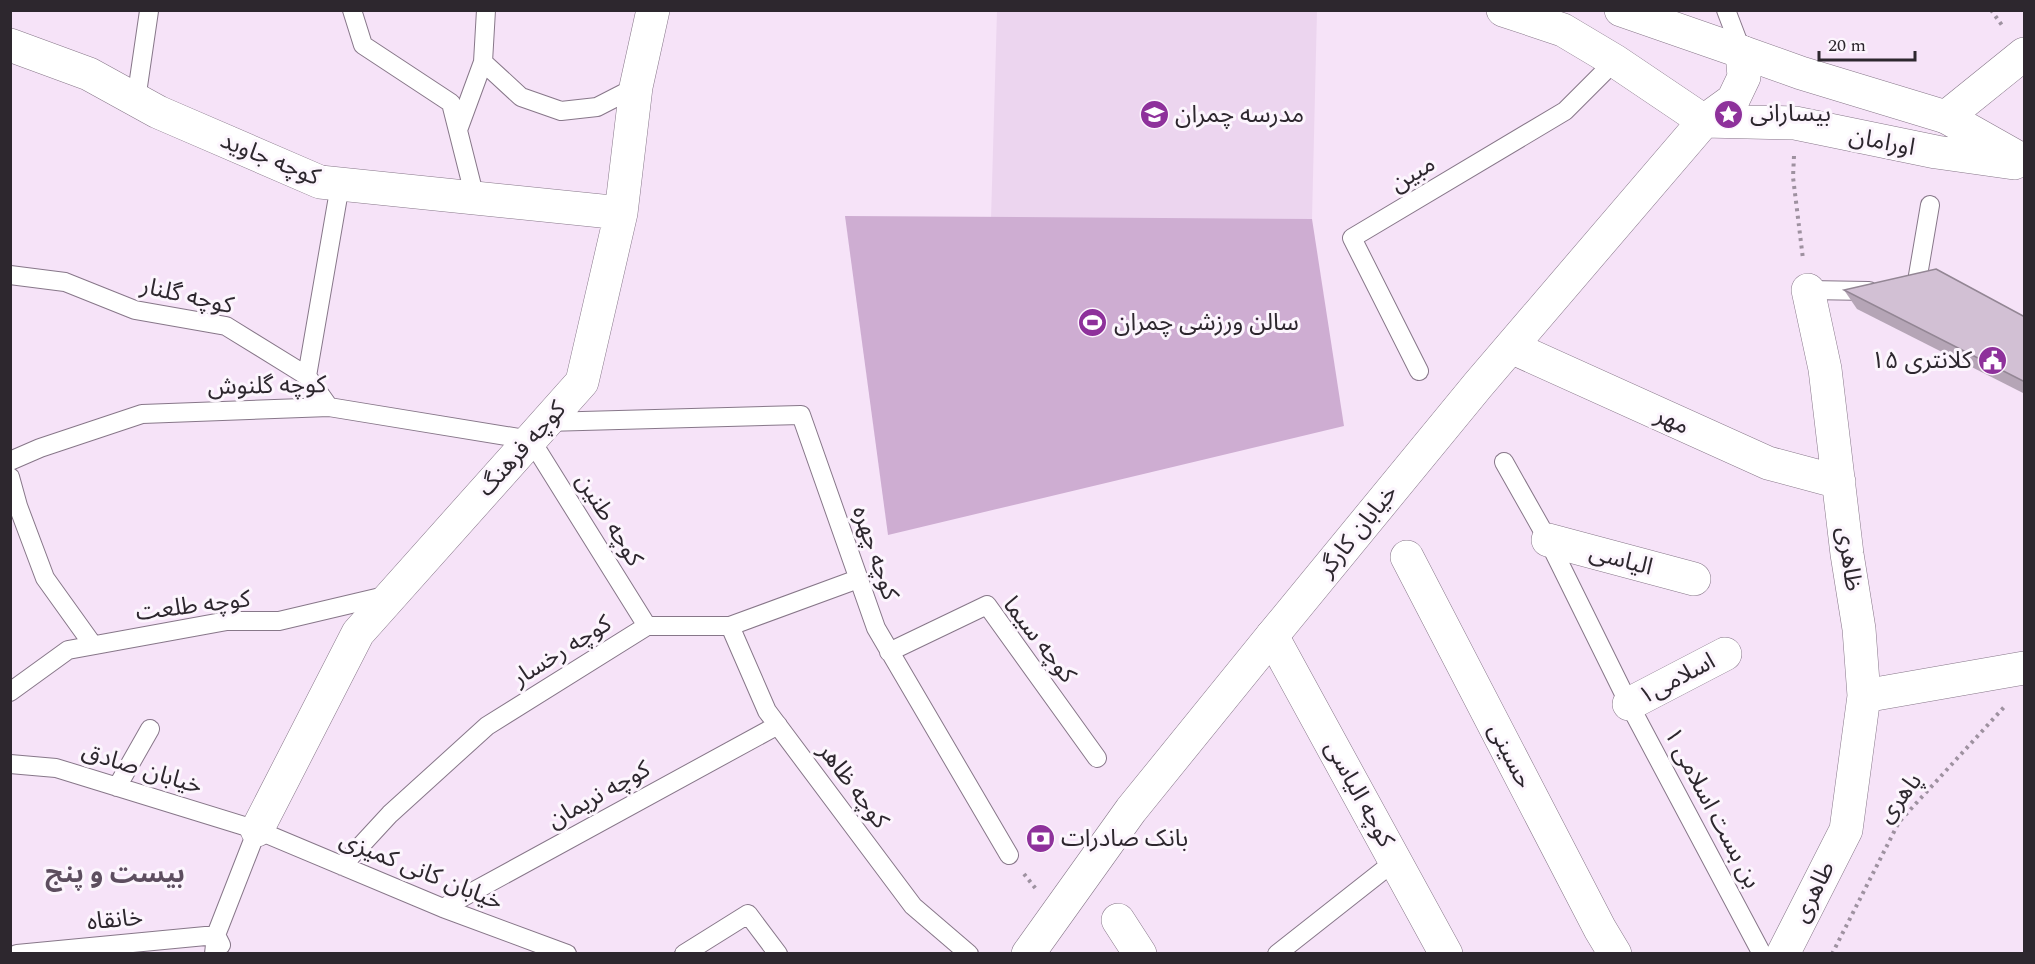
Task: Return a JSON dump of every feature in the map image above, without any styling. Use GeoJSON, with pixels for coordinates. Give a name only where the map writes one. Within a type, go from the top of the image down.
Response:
{"type":"FeatureCollection","features":[{"type":"Feature","properties":{"kind":"street","name":"کوچه فرهنگ"},"geometry":{"type":"LineString","coordinates":[[257,830],[358,633],[582,382],[621,213],[636,87],[653,10]]}},
{"type":"Feature","properties":{"kind":"street"},"geometry":{"type":"LineString","coordinates":[[1503,10],[1563,30],[1615,61],[1704,121]]}},
{"type":"Feature","properties":{"kind":"street","name":"اورامان"},"geometry":{"type":"LineString","coordinates":[[1621,10],[1801,73],[1946,117],[2025,163]]}},
{"type":"Feature","properties":{"kind":"street","name":"کوچه جاوید"},"geometry":{"type":"LineString","coordinates":[[10,45],[89,74],[158,112],[320,182],[621,213]]}},
{"type":"Feature","properties":{"kind":"street","name":"خیابان کارگر"},"geometry":{"type":"LineString","coordinates":[[1028,954],[1131,810],[1272,636],[1511,347],[1704,121],[1733,100],[1744,77],[1742,52]]}},
{"type":"Feature","properties":{"kind":"street"},"geometry":{"type":"LineString","coordinates":[[1946,117],[2025,54]]}},
{"type":"Feature","properties":{"kind":"street","name":"اورامان"},"geometry":{"type":"LineString","coordinates":[[1704,121],[1795,123],[1936,152],[2025,163]]}},
{"type":"Feature","properties":{"kind":"street","name":"ظاهری"},"geometry":{"type":"LineString","coordinates":[[1808,290],[1825,369],[1859,629],[1864,696],[1846,830]]}},
{"type":"Feature","properties":{"kind":"street","name":"مهر"},"geometry":{"type":"LineString","coordinates":[[1511,347],[1768,463],[1839,482]]}},
{"type":"Feature","properties":{"kind":"street","name":"الیاسی"},"geometry":{"type":"LineString","coordinates":[[1548,540],[1694,579]]}},
{"type":"Feature","properties":{"kind":"street","name":"حسینی"},"geometry":{"type":"LineString","coordinates":[[1407,557],[1600,930],[1615,954]]}},
{"type":"Feature","properties":{"kind":"street","name":"کوچه الیاسی"},"geometry":{"type":"LineString","coordinates":[[1272,636],[1446,954]]}},
{"type":"Feature","properties":{"kind":"street","name":"اسلامی۱"},"geometry":{"type":"LineString","coordinates":[[1629,704],[1725,654]]}},
{"type":"Feature","properties":{"kind":"street"},"geometry":{"type":"LineString","coordinates":[[1864,696],[2025,668]]}},
{"type":"Feature","properties":{"kind":"street","name":"طاهری"},"geometry":{"type":"LineString","coordinates":[[1783,954],[1846,830]]}},
{"type":"Feature","properties":{"kind":"street"},"geometry":{"type":"LineString","coordinates":[[1118,920],[1140,954]]}},
{"type":"Feature","properties":{"kind":"lane"},"geometry":{"type":"LineString","coordinates":[[352,10],[363,45],[452,103],[475,198]]}},
{"type":"Feature","properties":{"kind":"lane"},"geometry":{"type":"LineString","coordinates":[[458,130],[483,62],[486,10]]}},
{"type":"Feature","properties":{"kind":"lane"},"geometry":{"type":"LineString","coordinates":[[1726,10],[1742,52]]}},
{"type":"Feature","properties":{"kind":"lane"},"geometry":{"type":"LineString","coordinates":[[136,100],[149,11]]}},
{"type":"Feature","properties":{"kind":"lane","name":"مبین"},"geometry":{"type":"LineString","coordinates":[[1419,371],[1352,238],[1565,111],[1615,61]]}},
{"type":"Feature","properties":{"kind":"lane"},"geometry":{"type":"LineString","coordinates":[[483,62],[521,97],[561,111],[597,107],[636,87]]}},
{"type":"Feature","properties":{"kind":"lane"},"geometry":{"type":"LineString","coordinates":[[307,376],[340,185]]}},
{"type":"Feature","properties":{"kind":"lane"},"geometry":{"type":"LineString","coordinates":[[1808,290],[1915,293],[1930,205]]}},
{"type":"Feature","properties":{"kind":"lane","name":"کوچه گلنار"},"geometry":{"type":"LineString","coordinates":[[10,275],[65,282],[135,310],[226,326],[307,376],[329,407]]}},
{"type":"Feature","properties":{"kind":"lane","name":"کوچه گلنوش"},"geometry":{"type":"LineString","coordinates":[[10,461],[40,448],[142,414],[329,407],[538,430]]}},
{"type":"Feature","properties":{"kind":"lane","name":"کوچه چهره"},"geometry":{"type":"LineString","coordinates":[[538,430],[801,415],[876,628],[1009,855]]}},
{"type":"Feature","properties":{"kind":"lane","name":"کوچه طنین"},"geometry":{"type":"LineString","coordinates":[[538,430],[647,626]]}},
{"type":"Feature","properties":{"kind":"lane","name":"بن بست اسلامی ۱"},"geometry":{"type":"LineString","coordinates":[[1504,462],[1548,540],[1629,704],[1762,954]]}},
{"type":"Feature","properties":{"kind":"lane"},"geometry":{"type":"LineString","coordinates":[[10,477],[18,506],[45,578],[93,645]]}},
{"type":"Feature","properties":{"kind":"lane","name":"کوچه رخسار"},"geometry":{"type":"LineString","coordinates":[[342,866],[390,814],[487,726],[647,626],[730,626],[858,579]]}},
{"type":"Feature","properties":{"kind":"lane","name":"کوچه طلعت"},"geometry":{"type":"LineString","coordinates":[[10,692],[68,650],[227,621],[279,621],[392,594]]}},
{"type":"Feature","properties":{"kind":"lane","name":"کوچه سیما"},"geometry":{"type":"LineString","coordinates":[[889,652],[987,605],[1097,758]]}},
{"type":"Feature","properties":{"kind":"lane","name":"کوچه ظاهر"},"geometry":{"type":"LineString","coordinates":[[730,626],[767,711],[777,725],[913,906],[969,954]]}},
{"type":"Feature","properties":{"kind":"lane","name":"کوچه نریمان"},"geometry":{"type":"LineString","coordinates":[[443,908],[777,725]]}},
{"type":"Feature","properties":{"kind":"lane"},"geometry":{"type":"LineString","coordinates":[[117,787],[150,729]]}},
{"type":"Feature","properties":{"kind":"lane","name":"خیابان صادق"},"geometry":{"type":"LineString","coordinates":[[10,764],[56,768],[257,830]]}},
{"type":"Feature","properties":{"kind":"lane"},"geometry":{"type":"LineString","coordinates":[[214,954],[216,935],[257,830]]}},
{"type":"Feature","properties":{"kind":"lane","name":"خیابان کانی کمیزی"},"geometry":{"type":"LineString","coordinates":[[257,830],[443,908],[557,952]]}},
{"type":"Feature","properties":{"kind":"lane"},"geometry":{"type":"LineString","coordinates":[[1277,954],[1395,861]]}},
{"type":"Feature","properties":{"kind":"lane"},"geometry":{"type":"LineString","coordinates":[[684,954],[748,914],[778,954]]}},
{"type":"Feature","properties":{"kind":"lane"},"geometry":{"type":"LineString","coordinates":[[216,935],[225,954]]}},
{"type":"Feature","properties":{"kind":"lane","name":"خانقاه"},"geometry":{"type":"LineString","coordinates":[[17,954],[216,935]]}},
{"type":"Feature","properties":{"kind":"lane"},"geometry":{"type":"LineString","coordinates":[[529,954],[557,952]]}},
{"type":"Feature","properties":{"kind":"path"},"geometry":{"type":"LineString","coordinates":[[1795,123],[1793,177],[1808,290]]}},
{"type":"Feature","properties":{"kind":"path","name":"پاهری"},"geometry":{"type":"LineString","coordinates":[[1832,954],[1899,822],[2009,702]]}},
{"type":"Feature","properties":{"kind":"path"},"geometry":{"type":"LineString","coordinates":[[1009,855],[1056,913]]}},
{"type":"Feature","properties":{"kind":"shaded area","name":"مدرسه چمران"},"geometry":{"type":"Polygon","coordinates":[[[997,11],[1317,11],[1312,219],[991,219],[997,11]]]}},
{"type":"Feature","properties":{"kind":"shaded area","name":"سالن ورزشی چمران"},"geometry":{"type":"Polygon","coordinates":[[[845,216],[1312,219],[1344,426],[888,535],[845,216]]]}},
{"type":"Feature","properties":{"kind":"building","name":"کلانتری ۱۵"},"geometry":{"type":"Polygon","coordinates":[[[1936,269],[2025,317],[2025,382],[1844,290],[1936,269]]]}},
{"type":"Feature","properties":{"kind":"place","name":"بیسارانی"},"geometry":{"type":"Point","coordinates":[1729,114]}},
{"type":"Feature","properties":{"kind":"place","name":"مدرسه چمران"},"geometry":{"type":"Point","coordinates":[1154,115]}},
{"type":"Feature","properties":{"kind":"place","name":"سالن ورزشی چمران"},"geometry":{"type":"Point","coordinates":[1093,323]}},
{"type":"Feature","properties":{"kind":"place","name":"کلانتری ۱۵"},"geometry":{"type":"Point","coordinates":[1993,361]}},
{"type":"Feature","properties":{"kind":"place","name":"بانک صادرات"},"geometry":{"type":"Point","coordinates":[1040,839]}},
{"type":"Feature","properties":{"kind":"district","name":"بیست و پنج"},"geometry":{"type":"Point","coordinates":[115,874]}}]}
